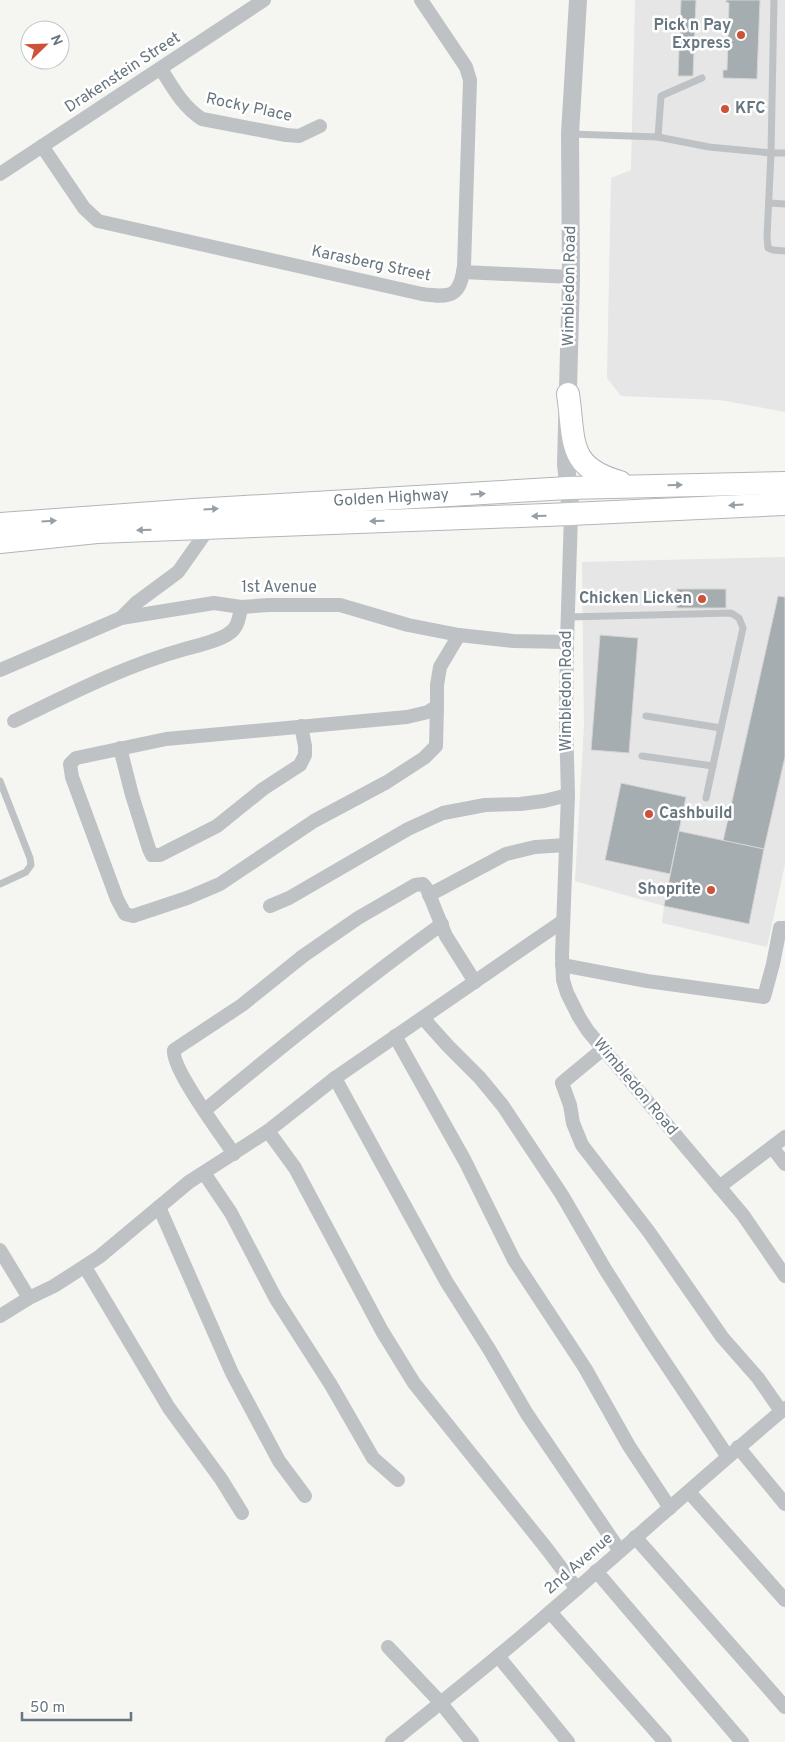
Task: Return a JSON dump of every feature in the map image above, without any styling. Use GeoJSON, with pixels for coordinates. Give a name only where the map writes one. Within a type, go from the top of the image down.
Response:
{"type":"FeatureCollection","features":[{"type":"Feature","properties":{"kind":"main road"},"geometry":{"type":"LineString","coordinates":[[568,394],[574,444],[578,456],[595,474],[634,486]]}},
{"type":"Feature","properties":{"kind":"main road","name":"Golden Highway"},"geometry":{"type":"LineString","coordinates":[[0,524],[194,510],[568,488],[785,483]]}},
{"type":"Feature","properties":{"kind":"main road","name":"Golden Highway"},"geometry":{"type":"LineString","coordinates":[[0,542],[97,532],[785,504]]}},
{"type":"Feature","properties":{"kind":"street","name":"Drakenstein Street"},"geometry":{"type":"LineString","coordinates":[[0,174],[264,0]]}},
{"type":"Feature","properties":{"kind":"street","name":"Karasberg Street"},"geometry":{"type":"LineString","coordinates":[[42,146],[84,208],[92,218],[98,221],[422,294],[440,297],[451,296],[457,291],[464,272],[470,80],[466,67],[421,0]]}},
{"type":"Feature","properties":{"kind":"street","name":"Wimbledon Road"},"geometry":{"type":"LineString","coordinates":[[578,0],[570,134],[571,278],[566,464],[571,514],[566,642],[568,795],[562,921],[563,980],[579,1018],[743,1215],[785,1276]]}},
{"type":"Feature","properties":{"kind":"street","name":"Rocky Place"},"geometry":{"type":"LineString","coordinates":[[161,69],[184,103],[202,119],[299,136],[320,126]]}},
{"type":"Feature","properties":{"kind":"street"},"geometry":{"type":"LineString","coordinates":[[464,272],[571,278]]}},
{"type":"Feature","properties":{"kind":"street"},"geometry":{"type":"LineString","coordinates":[[122,618],[136,603],[178,572],[209,528]]}},
{"type":"Feature","properties":{"kind":"street","name":"1st Avenue"},"geometry":{"type":"LineString","coordinates":[[0,670],[122,618],[214,603],[241,607],[340,605],[408,625],[459,635],[513,641],[566,642]]}},
{"type":"Feature","properties":{"kind":"street"},"geometry":{"type":"LineString","coordinates":[[14,721],[114,673],[171,653],[208,643],[225,635],[234,629],[241,607]]}},
{"type":"Feature","properties":{"kind":"street"},"geometry":{"type":"LineString","coordinates":[[437,706],[428,712],[407,717],[166,739],[79,756],[70,764],[72,777],[117,899],[125,914],[130,916],[188,898],[220,884],[314,821],[387,782],[424,758],[436,746],[437,706],[437,685],[440,667],[459,635]]}},
{"type":"Feature","properties":{"kind":"street"},"geometry":{"type":"LineString","coordinates":[[120,748],[132,796],[149,849],[152,854],[160,856],[216,826],[263,790],[300,765],[305,755],[301,726]]}},
{"type":"Feature","properties":{"kind":"street"},"geometry":{"type":"LineString","coordinates":[[270,906],[289,898],[408,829],[443,813],[485,805],[544,801],[568,795]]}},
{"type":"Feature","properties":{"kind":"street"},"geometry":{"type":"LineString","coordinates":[[430,895],[506,854],[535,847],[566,845]]}},
{"type":"Feature","properties":{"kind":"street"},"geometry":{"type":"LineString","coordinates":[[234,1154],[179,1069],[174,1050],[242,1005],[303,956],[358,918],[415,885],[422,884],[430,895],[446,936],[475,982]]}},
{"type":"Feature","properties":{"kind":"street"},"geometry":{"type":"LineString","coordinates":[[0,1316],[28,1298],[54,1286],[99,1257],[189,1182],[268,1132],[335,1078],[562,921]]}},
{"type":"Feature","properties":{"kind":"street"},"geometry":{"type":"LineString","coordinates":[[205,1110],[360,984],[442,924]]}},
{"type":"Feature","properties":{"kind":"street"},"geometry":{"type":"LineString","coordinates":[[562,964],[647,981],[764,996],[780,928],[785,928]]}},
{"type":"Feature","properties":{"kind":"street"},"geometry":{"type":"LineString","coordinates":[[422,1018],[480,1078],[503,1106],[562,1195],[605,1269],[706,1426],[785,1504]]}},
{"type":"Feature","properties":{"kind":"street"},"geometry":{"type":"LineString","coordinates":[[395,1036],[465,1160],[514,1260],[584,1368],[628,1446],[670,1508]]}},
{"type":"Feature","properties":{"kind":"street"},"geometry":{"type":"LineString","coordinates":[[603,1049],[562,1083],[570,1105],[572,1123],[582,1145],[649,1232],[722,1337],[783,1409]]}},
{"type":"Feature","properties":{"kind":"street"},"geometry":{"type":"LineString","coordinates":[[335,1078],[446,1281],[527,1414],[620,1551]]}},
{"type":"Feature","properties":{"kind":"street"},"geometry":{"type":"LineString","coordinates":[[268,1132],[295,1168],[382,1331],[414,1383],[547,1548],[577,1589]]}},
{"type":"Feature","properties":{"kind":"street"},"geometry":{"type":"LineString","coordinates":[[718,1186],[785,1137]]}},
{"type":"Feature","properties":{"kind":"street"},"geometry":{"type":"LineString","coordinates":[[772,1147],[785,1164]]}},
{"type":"Feature","properties":{"kind":"street"},"geometry":{"type":"LineString","coordinates":[[204,1172],[231,1213],[276,1299],[331,1385],[373,1458],[398,1480]]}},
{"type":"Feature","properties":{"kind":"street"},"geometry":{"type":"LineString","coordinates":[[159,1207],[232,1372],[279,1460],[305,1496]]}},
{"type":"Feature","properties":{"kind":"street"},"geometry":{"type":"LineString","coordinates":[[0,1250],[28,1298]]}},
{"type":"Feature","properties":{"kind":"street"},"geometry":{"type":"LineString","coordinates":[[85,1266],[170,1408],[242,1513]]}},
{"type":"Feature","properties":{"kind":"street","name":"2nd Avenue"},"geometry":{"type":"LineString","coordinates":[[394,1741],[577,1589],[783,1409]]}},
{"type":"Feature","properties":{"kind":"street"},"geometry":{"type":"LineString","coordinates":[[689,1492],[785,1600]]}},
{"type":"Feature","properties":{"kind":"street"},"geometry":{"type":"LineString","coordinates":[[636,1537],[785,1708]]}},
{"type":"Feature","properties":{"kind":"street"},"geometry":{"type":"LineString","coordinates":[[596,1572],[742,1742]]}},
{"type":"Feature","properties":{"kind":"street"},"geometry":{"type":"LineString","coordinates":[[550,1612],[665,1742]]}},
{"type":"Feature","properties":{"kind":"street"},"geometry":{"type":"LineString","coordinates":[[388,1647],[440,1702],[472,1742]]}},
{"type":"Feature","properties":{"kind":"street"},"geometry":{"type":"LineString","coordinates":[[498,1656],[568,1742]]}},
{"type":"Feature","properties":{"kind":"lane"},"geometry":{"type":"LineString","coordinates":[[774,0],[771,153],[767,237],[768,248],[785,251]]}},
{"type":"Feature","properties":{"kind":"lane"},"geometry":{"type":"LineString","coordinates":[[658,137],[661,96],[702,78]]}},
{"type":"Feature","properties":{"kind":"lane"},"geometry":{"type":"LineString","coordinates":[[570,134],[658,137],[710,147],[785,153]]}},
{"type":"Feature","properties":{"kind":"lane"},"geometry":{"type":"LineString","coordinates":[[768,203],[785,204]]}},
{"type":"Feature","properties":{"kind":"lane"},"geometry":{"type":"LineString","coordinates":[[568,617],[731,614],[739,618],[743,628],[706,798]]}},
{"type":"Feature","properties":{"kind":"lane"},"geometry":{"type":"LineString","coordinates":[[646,716],[722,728]]}},
{"type":"Feature","properties":{"kind":"lane"},"geometry":{"type":"LineString","coordinates":[[642,756],[713,766]]}},
{"type":"Feature","properties":{"kind":"lane"},"geometry":{"type":"LineString","coordinates":[[0,781],[30,858],[31,866],[26,872],[0,884]]}},
{"type":"Feature","properties":{"kind":"shaded area"},"geometry":{"type":"Polygon","coordinates":[[[635,0],[785,0],[785,412],[720,400],[621,396],[607,378],[611,178],[631,170],[635,0]]]}},
{"type":"Feature","properties":{"kind":"shaded area"},"geometry":{"type":"Polygon","coordinates":[[[785,557],[785,864],[767,947],[662,923],[664,906],[575,881],[584,726],[582,562],[785,557]]]}},
{"type":"Feature","properties":{"kind":"building"},"geometry":{"type":"Polygon","coordinates":[[[681,0],[696,0],[693,76],[678,76],[681,0]]]}},
{"type":"Feature","properties":{"kind":"building"},"geometry":{"type":"Polygon","coordinates":[[[726,0],[760,0],[757,79],[723,78],[723,70],[727,70],[729,3],[726,0]]]}},
{"type":"Feature","properties":{"kind":"building","name":"Chicken Licken"},"geometry":{"type":"Polygon","coordinates":[[[677,589],[726,589],[726,608],[677,608],[677,589]]]}},
{"type":"Feature","properties":{"kind":"building"},"geometry":{"type":"Polygon","coordinates":[[[778,596],[785,597],[785,757],[764,849],[723,841],[778,596]]]}},
{"type":"Feature","properties":{"kind":"building"},"geometry":{"type":"Polygon","coordinates":[[[600,635],[638,638],[629,753],[591,750],[600,635]]]}},
{"type":"Feature","properties":{"kind":"building","name":"Cashbuild"},"geometry":{"type":"Polygon","coordinates":[[[621,783],[686,797],[670,874],[605,860],[621,783]]]}},
{"type":"Feature","properties":{"kind":"building","name":"Shoprite"},"geometry":{"type":"Polygon","coordinates":[[[679,831],[764,849],[749,924],[664,906],[679,831]]]}},
{"type":"Feature","properties":{"kind":"place","name":"Pick n Pay Express"},"geometry":{"type":"Point","coordinates":[741,35]}},
{"type":"Feature","properties":{"kind":"place","name":"KFC"},"geometry":{"type":"Point","coordinates":[725,109]}},
{"type":"Feature","properties":{"kind":"place","name":"Chicken Licken"},"geometry":{"type":"Point","coordinates":[702,599]}},
{"type":"Feature","properties":{"kind":"place","name":"Cashbuild"},"geometry":{"type":"Point","coordinates":[649,814]}},
{"type":"Feature","properties":{"kind":"place","name":"Shoprite"},"geometry":{"type":"Point","coordinates":[711,890]}}]}
